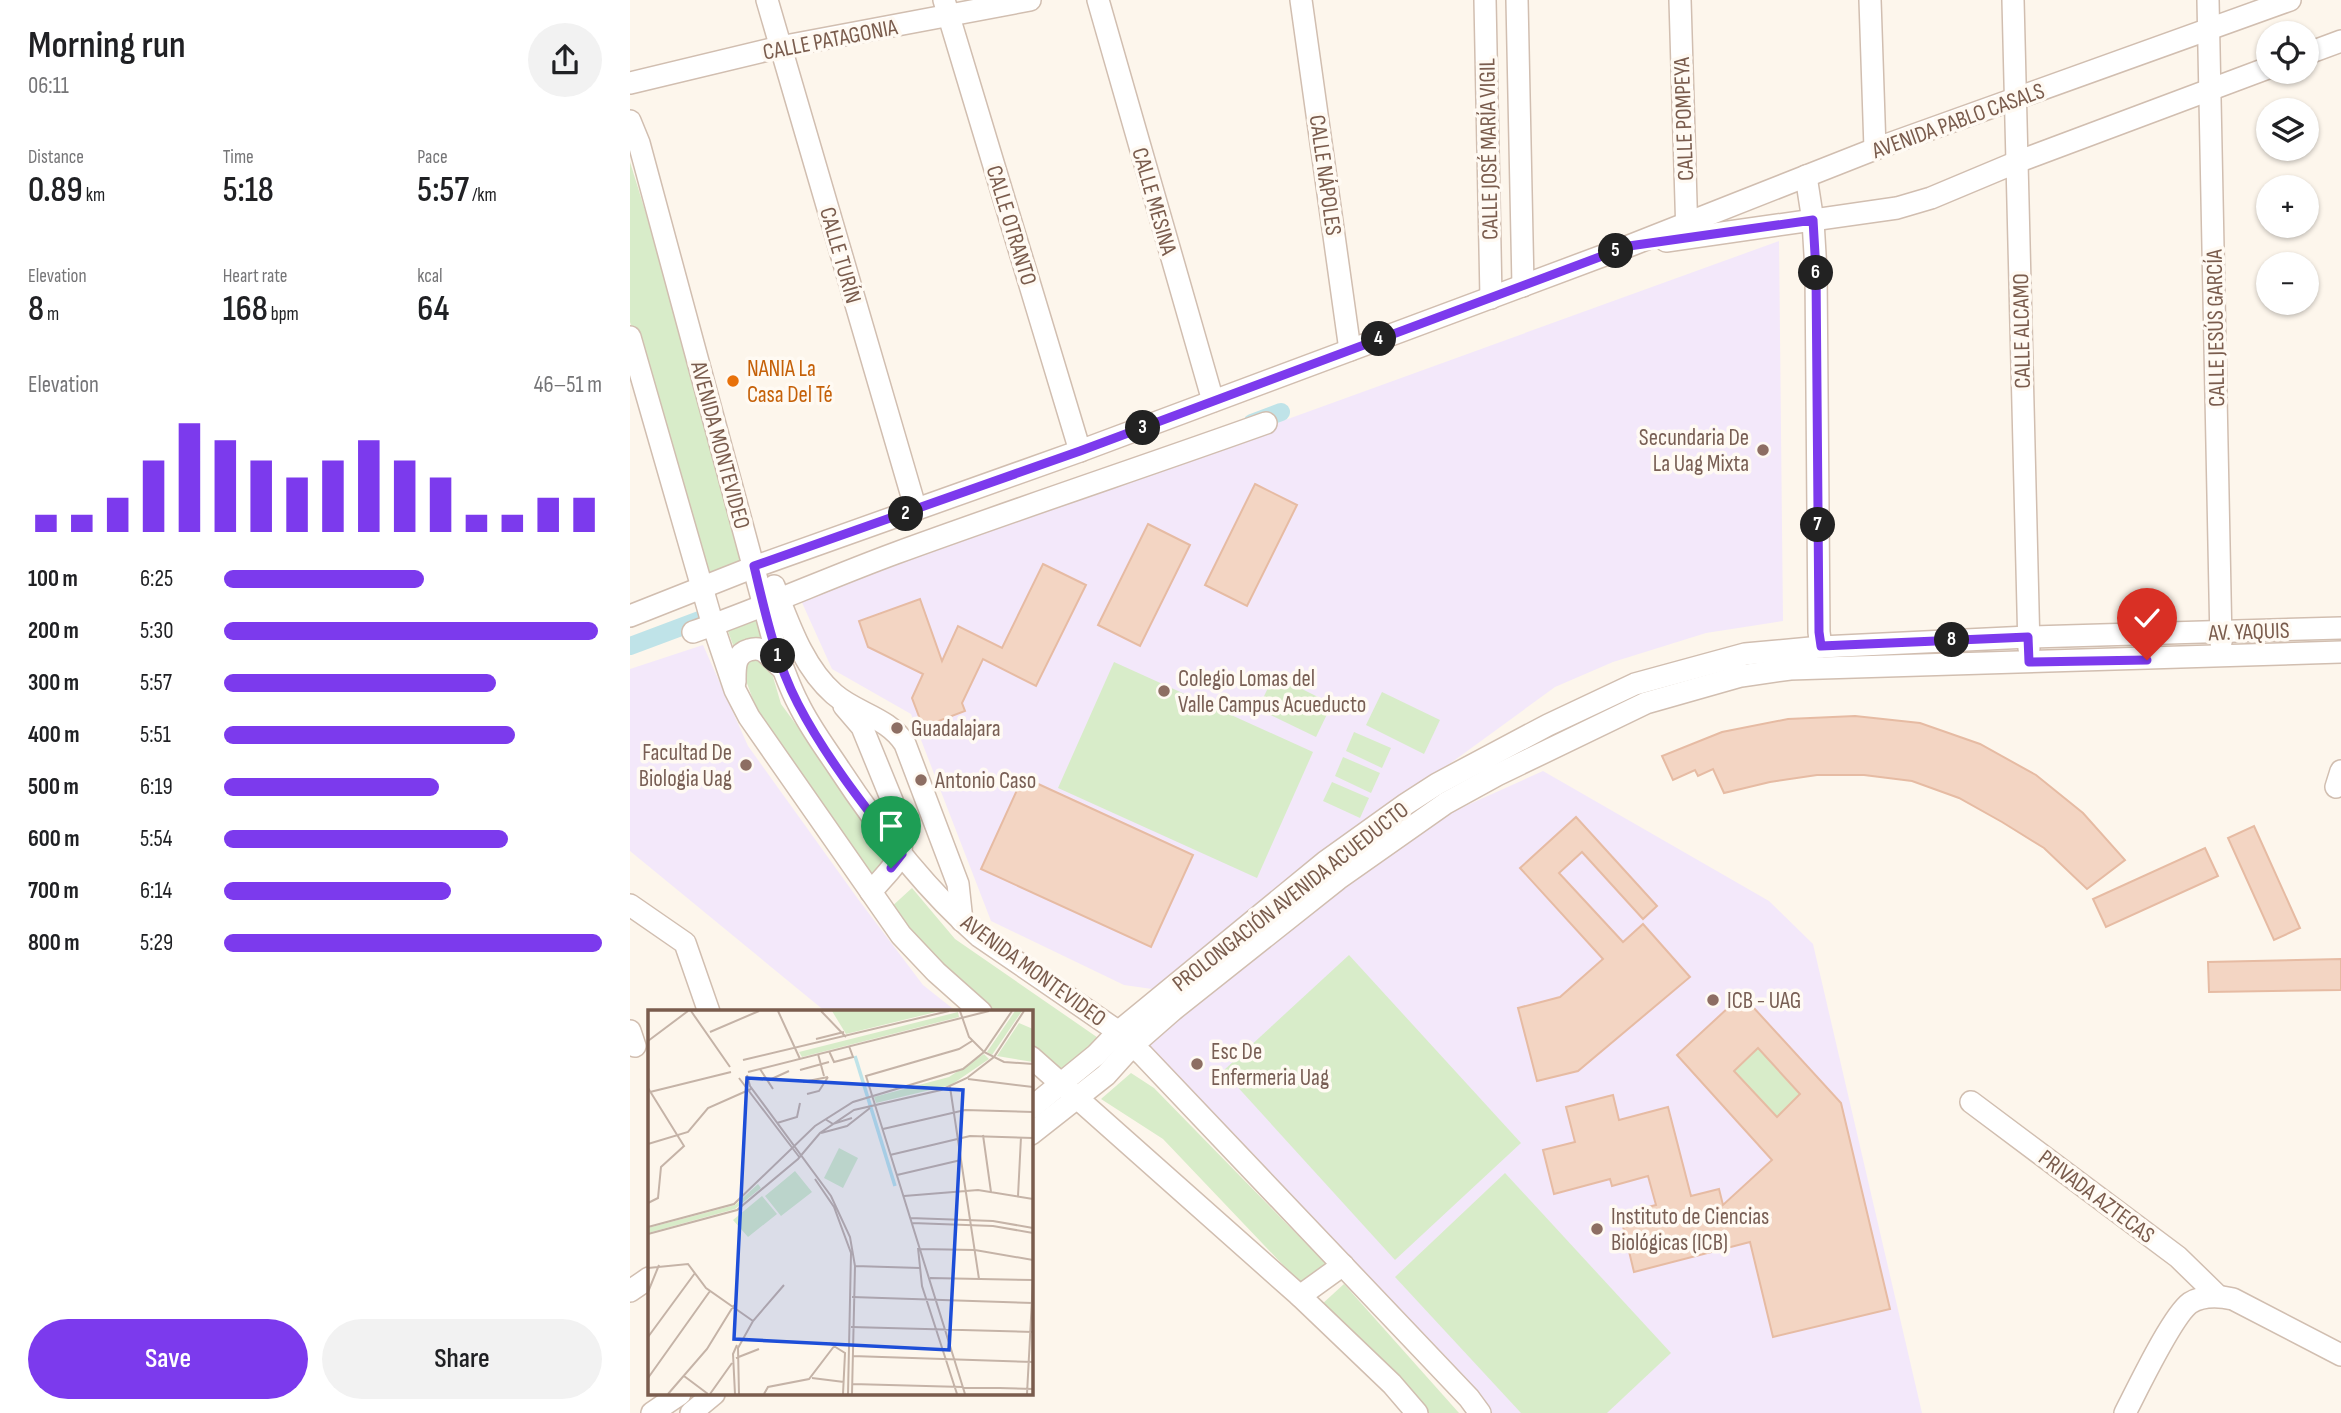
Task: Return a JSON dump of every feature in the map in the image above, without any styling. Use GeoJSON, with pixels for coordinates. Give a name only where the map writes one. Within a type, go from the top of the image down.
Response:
{"type":"FeatureCollection","features":[{"type":"Feature","properties":{"kind":"street","name":"CALLE TURÍN"},"geometry":{"type":"LineString","coordinates":[[767,0],[916,510]]}},
{"type":"Feature","properties":{"kind":"street","name":"CALLE PATAGONIA"},"geometry":{"type":"LineString","coordinates":[[630,83],[947,8],[1030,0]]}},
{"type":"Feature","properties":{"kind":"street","name":"CALLE MESINA"},"geometry":{"type":"LineString","coordinates":[[1098,0],[1213,401]]}},
{"type":"Feature","properties":{"kind":"street","name":"CALLE NÁPOLES"},"geometry":{"type":"LineString","coordinates":[[1301,0],[1350,351]]}},
{"type":"Feature","properties":{"kind":"street","name":"CALLE JOSÉ MARÍA VIGIL"},"geometry":{"type":"LineString","coordinates":[[1485,0],[1491,298]]}},
{"type":"Feature","properties":{"kind":"street","name":"CALLE JOSÉ MARÍA VIGIL"},"geometry":{"type":"LineString","coordinates":[[1517,0],[1523,286]]}},
{"type":"Feature","properties":{"kind":"street","name":"CALLE POMPEYA"},"geometry":{"type":"LineString","coordinates":[[1680,0],[1687,230]]}},
{"type":"Feature","properties":{"kind":"street"},"geometry":{"type":"LineString","coordinates":[[1870,0],[1875,149]]}},
{"type":"Feature","properties":{"kind":"street","name":"CALLE ALCAMO"},"geometry":{"type":"LineString","coordinates":[[2013,0],[2029,662]]}},
{"type":"Feature","properties":{"kind":"street","name":"CALLE JESÚS GARCÍA"},"geometry":{"type":"LineString","coordinates":[[2208,0],[2221,656]]}},
{"type":"Feature","properties":{"kind":"street","name":"AVENIDA PABLO CASALS"},"geometry":{"type":"LineString","coordinates":[[630,616],[754,566],[1080,451],[1629,246],[1687,230],[1806,176],[1875,149],[2290,0]]}},
{"type":"Feature","properties":{"kind":"street","name":"CALLE OTRANTO"},"geometry":{"type":"LineString","coordinates":[[947,8],[1080,451]]}},
{"type":"Feature","properties":{"kind":"street"},"geometry":{"type":"LineString","coordinates":[[2319,49],[2341,41]]}},
{"type":"Feature","properties":{"kind":"street","name":"AVENIDA PABLO CASALS"},"geometry":{"type":"LineString","coordinates":[[1687,230],[1813,220],[1897,208],[1931,198],[2017,162],[2256,73]]}},
{"type":"Feature","properties":{"kind":"street","name":"AVENIDA MONTEVIDEO"},"geometry":{"type":"LineString","coordinates":[[630,121],[639,143],[754,566]]}},
{"type":"Feature","properties":{"kind":"street"},"geometry":{"type":"LineString","coordinates":[[1806,176],[1813,220],[1816,271],[1821,646]]}},
{"type":"Feature","properties":{"kind":"street"},"geometry":{"type":"LineString","coordinates":[[630,337],[704,588],[703,629],[749,717],[901,935],[979,1010]]}},
{"type":"Feature","properties":{"kind":"street"},"geometry":{"type":"LineString","coordinates":[[703,629],[895,554],[1266,422]]}},
{"type":"Feature","properties":{"kind":"street"},"geometry":{"type":"LineString","coordinates":[[754,566],[773,585],[771,602],[822,682],[856,719],[867,738],[900,820],[902,854],[872,892]]}},
{"type":"Feature","properties":{"kind":"street","name":"AVENIDA MONTEVIDEO"},"geometry":{"type":"LineString","coordinates":[[771,602],[783,670],[798,705],[860,801],[902,854],[962,921],[979,936],[1125,1039],[1343,1265],[1469,1398],[1480,1413]]}},
{"type":"Feature","properties":{"kind":"street","name":"AV. YAQUIS"},"geometry":{"type":"LineString","coordinates":[[1821,646],[2341,628]]}},
{"type":"Feature","properties":{"kind":"street","name":"PROLONGACIÓN AVENIDA ACUEDUCTO"},"geometry":{"type":"LineString","coordinates":[[1068,1090],[1096,1055],[1125,1039],[1325,862],[1373,826],[1441,793],[1548,724],[1635,684],[1745,654],[1821,646]]}},
{"type":"Feature","properties":{"kind":"street"},"geometry":{"type":"LineString","coordinates":[[735,690],[735,664],[739,655],[747,650],[764,651],[783,670]]}},
{"type":"Feature","properties":{"kind":"street","name":"AV. YAQUIS"},"geometry":{"type":"LineString","coordinates":[[1829,668],[2341,652]]}},
{"type":"Feature","properties":{"kind":"street","name":"PROLONGACIÓN AVENIDA ACUEDUCTO"},"geometry":{"type":"LineString","coordinates":[[1441,793],[1497,775],[1646,703],[1741,676],[1790,669],[1829,668]]}},
{"type":"Feature","properties":{"kind":"street"},"geometry":{"type":"LineString","coordinates":[[836,696],[889,725],[905,744],[958,884],[962,921]]}},
{"type":"Feature","properties":{"kind":"street"},"geometry":{"type":"LineString","coordinates":[[630,905],[685,943],[708,1010]]}},
{"type":"Feature","properties":{"kind":"street"},"geometry":{"type":"LineString","coordinates":[[1032,1058],[1167,1175],[1300,1296],[1392,1384],[1417,1413]]}},
{"type":"Feature","properties":{"kind":"street"},"geometry":{"type":"LineString","coordinates":[[1032,1108],[1068,1090]]}},
{"type":"Feature","properties":{"kind":"street"},"geometry":{"type":"LineString","coordinates":[[1032,1133],[1068,1090]]}},
{"type":"Feature","properties":{"kind":"street","name":"PRIVADA AZTECAS"},"geometry":{"type":"LineString","coordinates":[[1971,1102],[2178,1257],[2218,1296]]}},
{"type":"Feature","properties":{"kind":"street"},"geometry":{"type":"LineString","coordinates":[[1300,1296],[1343,1265]]}},
{"type":"Feature","properties":{"kind":"street"},"geometry":{"type":"LineString","coordinates":[[2125,1413],[2173,1323],[2189,1304],[2203,1298],[2233,1298],[2341,1354]]}},
{"type":"Feature","properties":{"kind":"street"},"geometry":{"type":"LineString","coordinates":[[652,1413],[677,1396]]}},
{"type":"Feature","properties":{"kind":"shaded area"},"geometry":{"type":"Polygon","coordinates":[[[1779,241],[1783,621],[1706,633],[1613,662],[1555,687],[1315,862],[1159,990],[1124,985],[991,921],[911,714],[832,669],[799,596],[1779,241]]]}},
{"type":"Feature","properties":{"kind":"shaded area"},"geometry":{"type":"Polygon","coordinates":[[[703,645],[748,746],[923,985],[954,1010],[824,1010],[630,851],[630,669],[703,645]]]}},
{"type":"Feature","properties":{"kind":"shaded area","name":"Instituto de Ciencias Biológicas (ICB)"},"geometry":{"type":"Polygon","coordinates":[[[1543,771],[1769,901],[1813,944],[1922,1413],[1484,1413],[1147,1045],[1423,825],[1543,771]]]}},
{"type":"Feature","properties":{"kind":"green space"},"geometry":{"type":"Polygon","coordinates":[[[630,162],[691,359],[747,560],[708,578],[630,322],[630,162]]]}},
{"type":"Feature","properties":{"kind":"green space"},"geometry":{"type":"Polygon","coordinates":[[[755,615],[781,704],[894,858],[872,885],[774,748],[725,623],[755,615]]]}},
{"type":"Feature","properties":{"kind":"green space"},"geometry":{"type":"Polygon","coordinates":[[[1114,662],[1313,752],[1257,878],[1058,788],[1114,662]]]}},
{"type":"Feature","properties":{"kind":"green space"},"geometry":{"type":"Polygon","coordinates":[[[1274,675],[1332,704],[1316,737],[1258,709],[1274,675]]]}},
{"type":"Feature","properties":{"kind":"green space"},"geometry":{"type":"Polygon","coordinates":[[[1382,692],[1440,720],[1424,754],[1366,725],[1382,692]]]}},
{"type":"Feature","properties":{"kind":"green space"},"geometry":{"type":"Polygon","coordinates":[[[1354,732],[1391,748],[1382,768],[1346,751],[1354,732]]]}},
{"type":"Feature","properties":{"kind":"green space"},"geometry":{"type":"Polygon","coordinates":[[[1343,757],[1380,773],[1371,793],[1335,776],[1343,757]]]}},
{"type":"Feature","properties":{"kind":"green space"},"geometry":{"type":"Polygon","coordinates":[[[1332,782],[1369,798],[1360,818],[1323,801],[1332,782]]]}},
{"type":"Feature","properties":{"kind":"green space"},"geometry":{"type":"Polygon","coordinates":[[[912,888],[955,939],[1104,1042],[1064,1074],[1032,1047],[1032,1010],[988,1010],[945,976],[889,909],[912,888]]]}},
{"type":"Feature","properties":{"kind":"green space"},"geometry":{"type":"Polygon","coordinates":[[[1349,955],[1521,1143],[1395,1260],[1223,1071],[1349,955]]]}},
{"type":"Feature","properties":{"kind":"green space"},"geometry":{"type":"Polygon","coordinates":[[[1758,1048],[1800,1094],[1777,1117],[1734,1071],[1758,1048]]]}},
{"type":"Feature","properties":{"kind":"green space"},"geometry":{"type":"Polygon","coordinates":[[[1131,1073],[1154,1088],[1330,1268],[1303,1286],[1163,1139],[1101,1099],[1131,1073]]]}},
{"type":"Feature","properties":{"kind":"green space"},"geometry":{"type":"Polygon","coordinates":[[[1505,1173],[1671,1353],[1607,1413],[1521,1413],[1395,1277],[1505,1173]]]}},
{"type":"Feature","properties":{"kind":"green space"},"geometry":{"type":"Polygon","coordinates":[[[1344,1284],[1459,1413],[1423,1413],[1321,1305],[1344,1284]]]}},
{"type":"Feature","properties":{"kind":"building"},"geometry":{"type":"Polygon","coordinates":[[[1255,484],[1297,505],[1247,606],[1205,585],[1255,484]]]}},
{"type":"Feature","properties":{"kind":"building"},"geometry":{"type":"Polygon","coordinates":[[[1148,524],[1190,545],[1140,646],[1098,625],[1148,524]]]}},
{"type":"Feature","properties":{"kind":"building"},"geometry":{"type":"Polygon","coordinates":[[[1043,564],[1086,585],[1036,686],[983,659],[962,703],[965,711],[923,727],[912,698],[923,674],[868,647],[859,621],[920,599],[942,661],[958,626],[1002,648],[1043,564]]]}},
{"type":"Feature","properties":{"kind":"building"},"geometry":{"type":"Polygon","coordinates":[[[1855,716],[1920,723],[1980,744],[2036,775],[2083,813],[2125,860],[2087,889],[2044,848],[2002,822],[1959,798],[1912,781],[1864,775],[1817,775],[1724,793],[1713,769],[1698,776],[1695,770],[1673,780],[1662,756],[1722,732],[1788,719],[1855,716]]]}},
{"type":"Feature","properties":{"kind":"building"},"geometry":{"type":"Polygon","coordinates":[[[1023,777],[1193,855],[1151,947],[981,869],[1023,777]]]}},
{"type":"Feature","properties":{"kind":"building"},"geometry":{"type":"Polygon","coordinates":[[[1576,817],[1657,906],[1643,919],[1582,852],[1559,873],[1623,942],[1643,924],[1690,977],[1578,1071],[1537,1081],[1518,1008],[1560,997],[1603,959],[1520,868],[1576,817]]]}},
{"type":"Feature","properties":{"kind":"building"},"geometry":{"type":"Polygon","coordinates":[[[2254,826],[2300,928],[2274,940],[2228,838],[2254,826]]]}},
{"type":"Feature","properties":{"kind":"building"},"geometry":{"type":"Polygon","coordinates":[[[2205,848],[2218,876],[2106,927],[2093,899],[2205,848]]]}},
{"type":"Feature","properties":{"kind":"building"},"geometry":{"type":"Polygon","coordinates":[[[2341,959],[2341,990],[2209,992],[2208,962],[2341,959]]]}},
{"type":"Feature","properties":{"kind":"building"},"geometry":{"type":"Polygon","coordinates":[[[1742,995],[1841,1103],[1890,1309],[1773,1337],[1750,1242],[1634,1272],[1620,1214],[1656,1205],[1648,1176],[1612,1186],[1610,1179],[1554,1194],[1543,1150],[1575,1142],[1566,1107],[1613,1095],[1619,1120],[1668,1107],[1691,1196],[1719,1189],[1723,1205],[1772,1160],[1677,1055],[1742,995]],[[1758,1048],[1734,1071],[1777,1117],[1800,1094],[1758,1048]]]}},
{"type":"Feature","properties":{"kind":"waterway"},"geometry":{"type":"LineString","coordinates":[[1252,423],[1281,412]]}},
{"type":"Feature","properties":{"kind":"waterway"},"geometry":{"type":"LineString","coordinates":[[630,646],[705,618]]}},
{"type":"Feature","properties":{"kind":"place","name":"NANIA La Casa Del Té"},"geometry":{"type":"Point","coordinates":[733,381]}},
{"type":"Feature","properties":{"kind":"place","name":"Secundaria De La Uag Mixta"},"geometry":{"type":"Point","coordinates":[1763,450]}},
{"type":"Feature","properties":{"kind":"place","name":"Colegio Lomas del Valle Campus Acueducto"},"geometry":{"type":"Point","coordinates":[1164,691]}},
{"type":"Feature","properties":{"kind":"place","name":"Guadalajara"},"geometry":{"type":"Point","coordinates":[897,728]}},
{"type":"Feature","properties":{"kind":"place","name":"Facultad De Biologia Uag"},"geometry":{"type":"Point","coordinates":[746,765]}},
{"type":"Feature","properties":{"kind":"place","name":"Antonio Caso"},"geometry":{"type":"Point","coordinates":[921,780]}},
{"type":"Feature","properties":{"kind":"place","name":"ICB - UAG"},"geometry":{"type":"Point","coordinates":[1713,1000]}},
{"type":"Feature","properties":{"kind":"place","name":"Esc De Enfermeria Uag"},"geometry":{"type":"Point","coordinates":[1197,1064]}},
{"type":"Feature","properties":{"kind":"place","name":"Instituto de Ciencias Biológicas (ICB)"},"geometry":{"type":"Point","coordinates":[1597,1229]}},
{"type":"Feature","properties":{"kind":"route"},"geometry":{"type":"LineString","coordinates":[[891,868],[902,854],[860,801],[798,705],[774,643],[754,566],[1080,451],[1629,246],[1813,220],[1821,646],[2028,637],[2029,662],[2147,660]]}}]}
